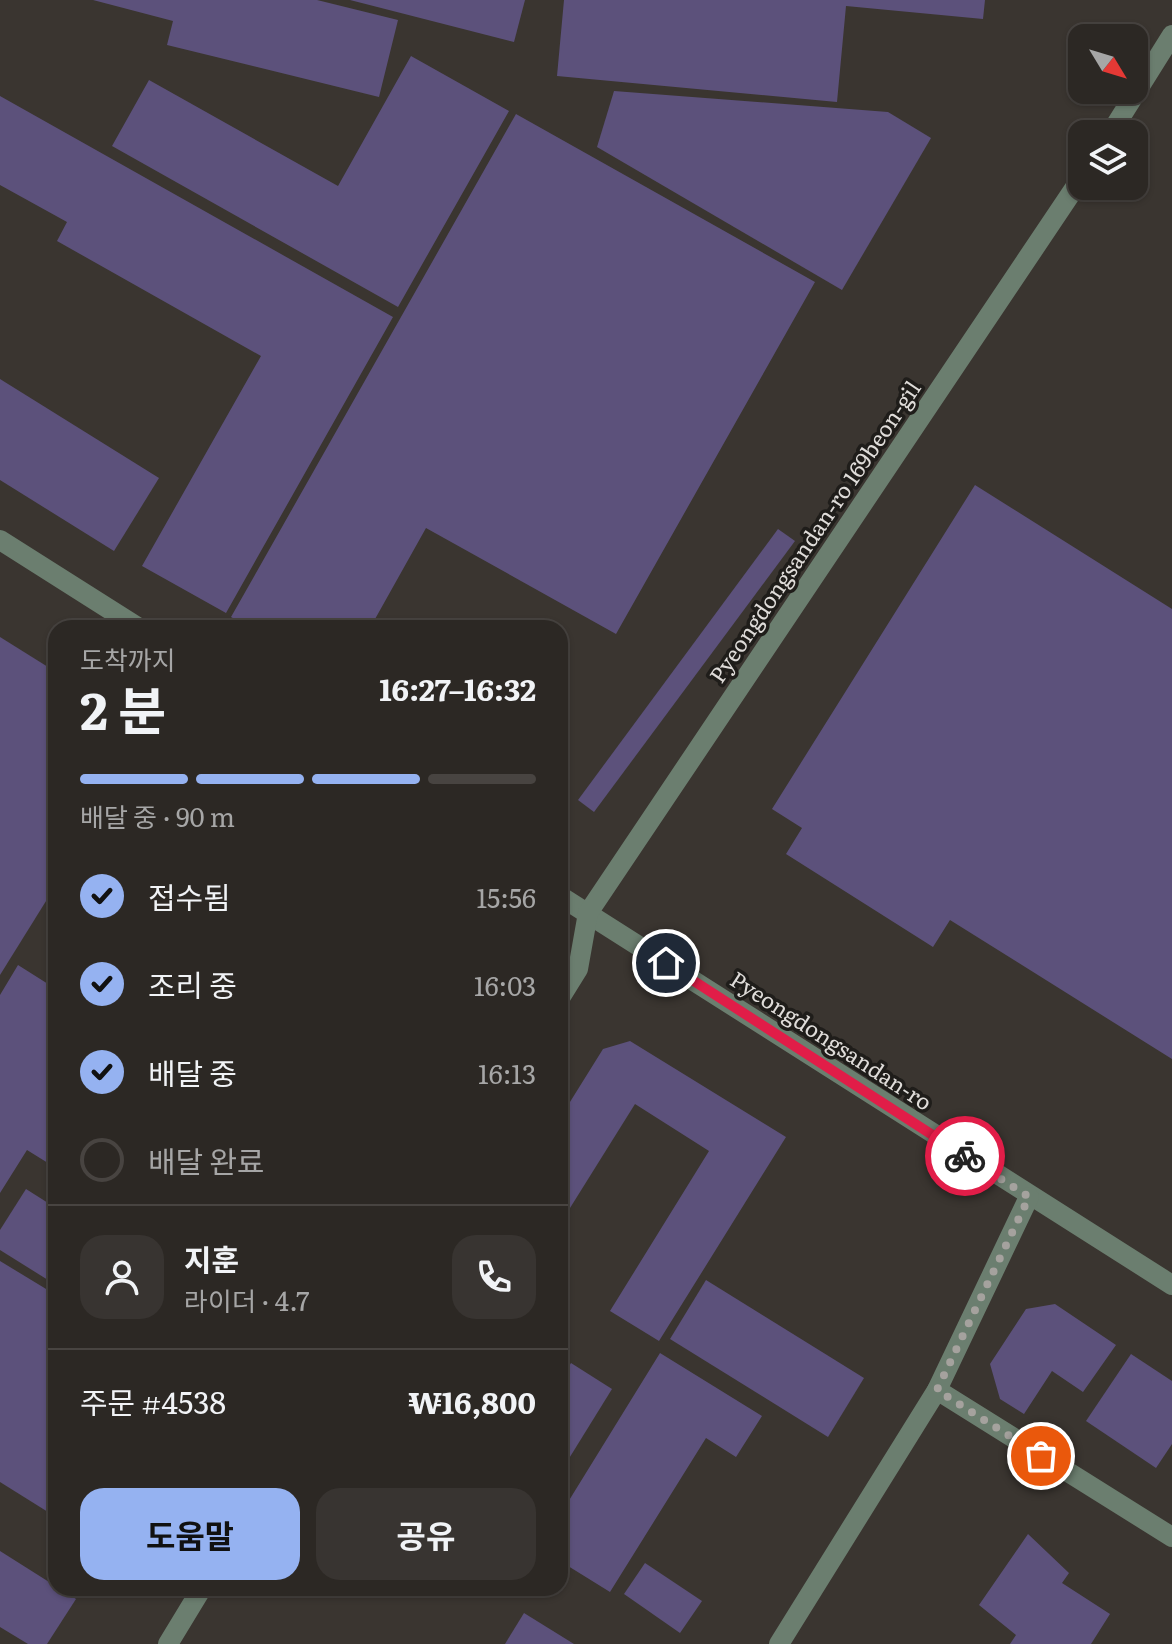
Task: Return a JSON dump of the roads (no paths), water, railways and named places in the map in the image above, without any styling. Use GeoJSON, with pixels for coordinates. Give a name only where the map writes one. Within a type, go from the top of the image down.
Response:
{"type":"FeatureCollection","features":[{"type":"Feature","properties":{"kind":"street"},"geometry":{"type":"LineString","coordinates":[[1119,120],[1172,35]]}},
{"type":"Feature","properties":{"kind":"street","name":"Pyeongdongsandan-ro 169beon-gil"},"geometry":{"type":"LineString","coordinates":[[588,913],[1068,198]]}},
{"type":"Feature","properties":{"kind":"street"},"geometry":{"type":"LineString","coordinates":[[0,540],[126,620]]}},
{"type":"Feature","properties":{"kind":"street","name":"Pyeongdongsandan-ro"},"geometry":{"type":"LineString","coordinates":[[568,901],[1029,1197],[1172,1285]]}},
{"type":"Feature","properties":{"kind":"street"},"geometry":{"type":"LineString","coordinates":[[568,985],[578,969],[588,913]]}},
{"type":"Feature","properties":{"kind":"street"},"geometry":{"type":"LineString","coordinates":[[779,1644],[937,1390],[1029,1197]]}},
{"type":"Feature","properties":{"kind":"street"},"geometry":{"type":"LineString","coordinates":[[937,1390],[1172,1537]]}},
{"type":"Feature","properties":{"kind":"street"},"geometry":{"type":"LineString","coordinates":[[168,1644],[197,1596]]}}]}
